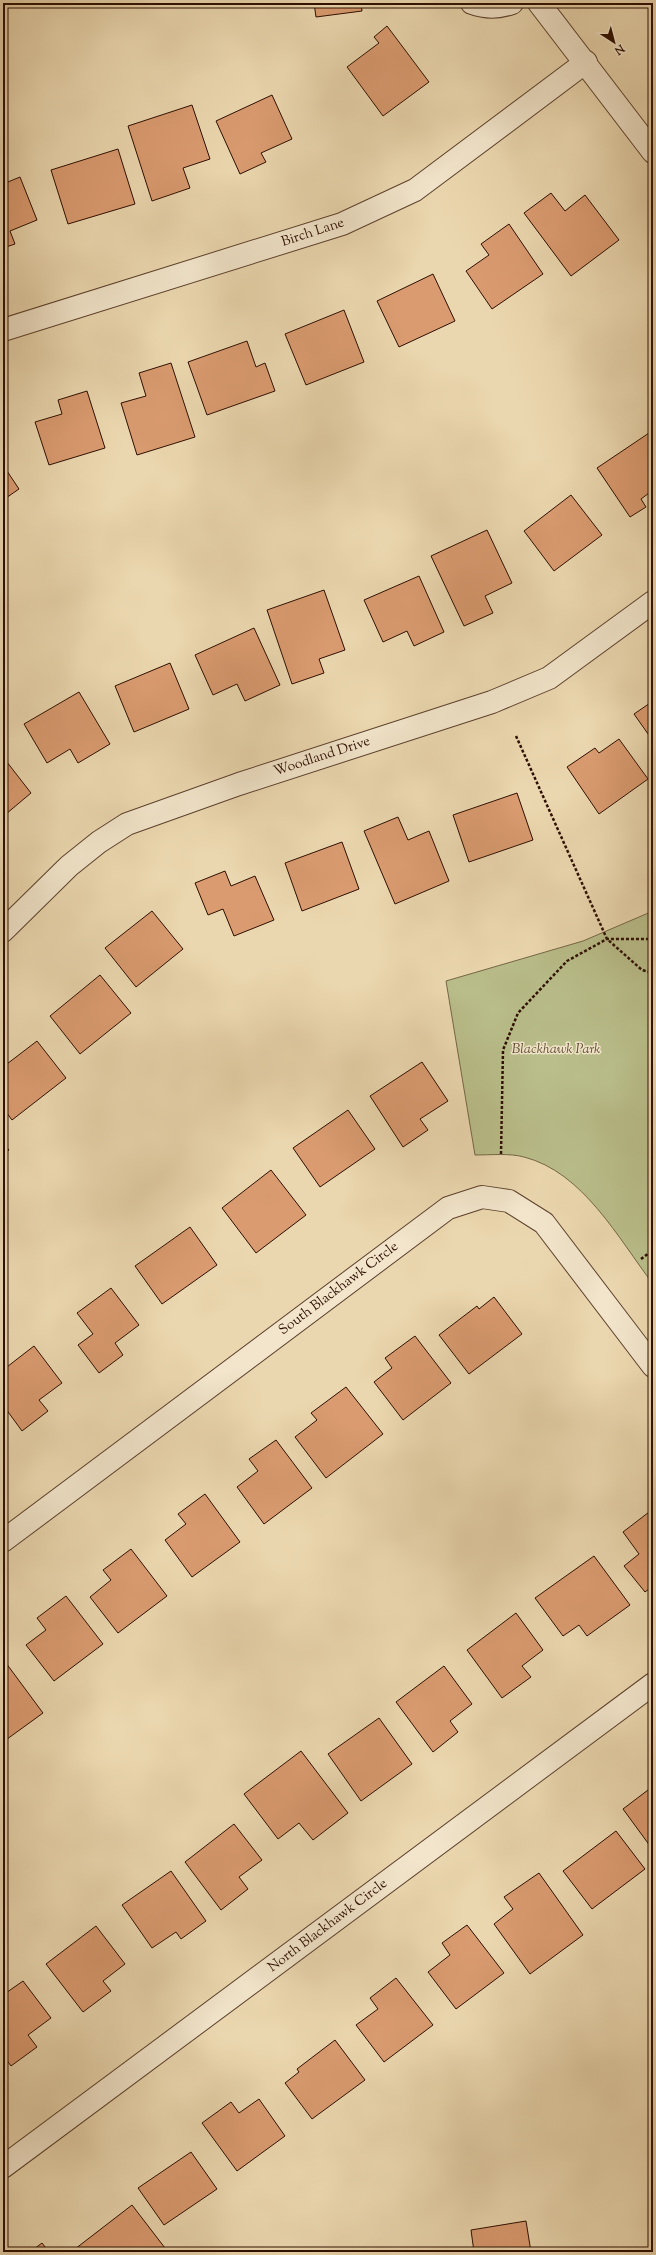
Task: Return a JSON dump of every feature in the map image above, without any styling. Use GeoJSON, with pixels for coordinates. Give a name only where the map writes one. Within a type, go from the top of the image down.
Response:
{"type":"FeatureCollection","features":[{"type":"Feature","properties":{"kind":"street"},"geometry":{"type":"LineString","coordinates":[[472,3],[485,7],[501,7],[512,3]]}},
{"type":"Feature","properties":{"kind":"street"},"geometry":{"type":"LineString","coordinates":[[539,3],[586,62],[653,152]]}},
{"type":"Feature","properties":{"kind":"street","name":"Birch Lane"},"geometry":{"type":"LineString","coordinates":[[3,330],[342,224],[415,190],[586,62]]}},
{"type":"Feature","properties":{"kind":"street","name":"Woodland Drive"},"geometry":{"type":"LineString","coordinates":[[3,931],[69,866],[99,842],[126,824],[239,784],[506,696],[548,678],[653,602]]}},
{"type":"Feature","properties":{"kind":"street","name":"South Blackhawk Circle"},"geometry":{"type":"LineString","coordinates":[[3,1541],[448,1208],[482,1197],[510,1202],[544,1223],[653,1366]]}},
{"type":"Feature","properties":{"kind":"street","name":"North Blackhawk Circle"},"geometry":{"type":"LineString","coordinates":[[3,2167],[653,1684]]}},
{"type":"Feature","properties":{"kind":"path"},"geometry":{"type":"LineString","coordinates":[[516,736],[607,939],[642,970],[653,973]]}},
{"type":"Feature","properties":{"kind":"path"},"geometry":{"type":"LineString","coordinates":[[501,1154],[503,1050],[518,1013],[567,961],[607,939],[653,939]]}},
{"type":"Feature","properties":{"kind":"path"},"geometry":{"type":"LineString","coordinates":[[641,1259],[653,1250]]}},
{"type":"Feature","properties":{"kind":"green space","name":"Blackhawk Park"},"geometry":{"type":"Polygon","coordinates":[[[653,911],[653,1284],[598,1209],[582,1192],[564,1177],[545,1165],[524,1157],[507,1155],[475,1155],[446,981],[583,941],[653,911]]]}},
{"type":"Feature","properties":{"kind":"building"},"geometry":{"type":"Polygon","coordinates":[[[314,3],[361,3],[362,11],[316,17],[314,3]]]}},
{"type":"Feature","properties":{"kind":"building"},"geometry":{"type":"Polygon","coordinates":[[[387,26],[429,82],[383,116],[347,67],[379,43],[374,37],[387,26]]]}},
{"type":"Feature","properties":{"kind":"building"},"geometry":{"type":"Polygon","coordinates":[[[272,95],[292,139],[261,153],[266,162],[240,174],[216,121],[272,95]]]}},
{"type":"Feature","properties":{"kind":"building"},"geometry":{"type":"Polygon","coordinates":[[[192,105],[210,159],[183,168],[190,188],[152,201],[128,126],[192,105]]]}},
{"type":"Feature","properties":{"kind":"building"},"geometry":{"type":"Polygon","coordinates":[[[118,149],[135,204],[68,224],[51,170],[118,149]]]}},
{"type":"Feature","properties":{"kind":"building"},"geometry":{"type":"Polygon","coordinates":[[[20,177],[37,220],[10,231],[15,244],[3,248],[3,184],[20,177]]]}},
{"type":"Feature","properties":{"kind":"building"},"geometry":{"type":"Polygon","coordinates":[[[551,193],[565,211],[585,195],[619,240],[571,276],[524,213],[551,193]]]}},
{"type":"Feature","properties":{"kind":"building"},"geometry":{"type":"Polygon","coordinates":[[[509,224],[543,274],[492,309],[466,271],[489,255],[481,244],[509,224]]]}},
{"type":"Feature","properties":{"kind":"building"},"geometry":{"type":"Polygon","coordinates":[[[433,274],[455,321],[399,347],[377,301],[433,274]]]}},
{"type":"Feature","properties":{"kind":"building"},"geometry":{"type":"Polygon","coordinates":[[[344,310],[364,362],[306,385],[285,334],[344,310]]]}},
{"type":"Feature","properties":{"kind":"building"},"geometry":{"type":"Polygon","coordinates":[[[247,341],[256,367],[265,363],[275,391],[207,415],[188,362],[247,341]]]}},
{"type":"Feature","properties":{"kind":"building"},"geometry":{"type":"Polygon","coordinates":[[[171,363],[195,437],[137,455],[121,403],[146,396],[139,373],[171,363]]]}},
{"type":"Feature","properties":{"kind":"building"},"geometry":{"type":"Polygon","coordinates":[[[87,391],[105,448],[49,465],[35,422],[62,414],[58,400],[87,391]]]}},
{"type":"Feature","properties":{"kind":"building"},"geometry":{"type":"Polygon","coordinates":[[[649,433],[653,439],[653,490],[641,499],[646,507],[630,517],[597,468],[649,433]]]}},
{"type":"Feature","properties":{"kind":"building"},"geometry":{"type":"Polygon","coordinates":[[[3,465],[19,489],[3,500],[3,465]]]}},
{"type":"Feature","properties":{"kind":"building"},"geometry":{"type":"Polygon","coordinates":[[[571,495],[602,535],[554,571],[524,531],[571,495]]]}},
{"type":"Feature","properties":{"kind":"building"},"geometry":{"type":"Polygon","coordinates":[[[487,530],[512,583],[485,596],[493,613],[464,626],[431,556],[487,530]]]}},
{"type":"Feature","properties":{"kind":"building"},"geometry":{"type":"Polygon","coordinates":[[[419,576],[444,632],[414,646],[407,631],[383,642],[364,600],[419,576]]]}},
{"type":"Feature","properties":{"kind":"building"},"geometry":{"type":"Polygon","coordinates":[[[324,590],[345,650],[319,659],[324,673],[292,684],[267,610],[324,590]]]}},
{"type":"Feature","properties":{"kind":"building"},"geometry":{"type":"Polygon","coordinates":[[[254,628],[280,685],[245,701],[237,684],[213,695],[195,655],[254,628]]]}},
{"type":"Feature","properties":{"kind":"building"},"geometry":{"type":"Polygon","coordinates":[[[170,663],[189,709],[134,732],[115,686],[170,663]]]}},
{"type":"Feature","properties":{"kind":"building"},"geometry":{"type":"Polygon","coordinates":[[[79,692],[110,744],[78,763],[70,749],[47,763],[24,724],[79,692]]]}},
{"type":"Feature","properties":{"kind":"building"},"geometry":{"type":"Polygon","coordinates":[[[653,701],[653,741],[634,714],[653,701]]]}},
{"type":"Feature","properties":{"kind":"building"},"geometry":{"type":"Polygon","coordinates":[[[619,739],[648,779],[599,814],[567,767],[595,748],[599,753],[619,739]]]}},
{"type":"Feature","properties":{"kind":"building"},"geometry":{"type":"Polygon","coordinates":[[[3,757],[31,793],[6,814],[3,811],[3,757]]]}},
{"type":"Feature","properties":{"kind":"building"},"geometry":{"type":"Polygon","coordinates":[[[517,793],[533,840],[469,862],[453,815],[517,793]]]}},
{"type":"Feature","properties":{"kind":"building"},"geometry":{"type":"Polygon","coordinates":[[[398,817],[408,840],[429,831],[449,881],[395,904],[364,831],[398,817]]]}},
{"type":"Feature","properties":{"kind":"building"},"geometry":{"type":"Polygon","coordinates":[[[342,842],[359,889],[302,911],[285,863],[342,842]]]}},
{"type":"Feature","properties":{"kind":"building"},"geometry":{"type":"Polygon","coordinates":[[[225,871],[231,886],[255,876],[274,920],[234,936],[223,909],[208,915],[195,883],[225,871]]]}},
{"type":"Feature","properties":{"kind":"building"},"geometry":{"type":"Polygon","coordinates":[[[152,911],[183,949],[136,987],[105,948],[152,911]]]}},
{"type":"Feature","properties":{"kind":"building"},"geometry":{"type":"Polygon","coordinates":[[[100,975],[131,1013],[80,1054],[50,1016],[100,975]]]}},
{"type":"Feature","properties":{"kind":"building"},"geometry":{"type":"Polygon","coordinates":[[[37,1041],[66,1078],[12,1120],[3,1108],[3,1067],[37,1041]]]}},
{"type":"Feature","properties":{"kind":"building"},"geometry":{"type":"Polygon","coordinates":[[[422,1062],[448,1101],[420,1119],[428,1130],[403,1147],[370,1096],[422,1062]]]}},
{"type":"Feature","properties":{"kind":"building"},"geometry":{"type":"Polygon","coordinates":[[[348,1110],[375,1149],[320,1187],[293,1148],[348,1110]]]}},
{"type":"Feature","properties":{"kind":"building"},"geometry":{"type":"Polygon","coordinates":[[[3,1143],[9,1150],[3,1155],[3,1143]]]}},
{"type":"Feature","properties":{"kind":"building"},"geometry":{"type":"Polygon","coordinates":[[[271,1170],[306,1215],[256,1253],[222,1208],[271,1170]]]}},
{"type":"Feature","properties":{"kind":"building"},"geometry":{"type":"Polygon","coordinates":[[[190,1227],[217,1265],[162,1304],[135,1266],[190,1227]]]}},
{"type":"Feature","properties":{"kind":"building"},"geometry":{"type":"Polygon","coordinates":[[[111,1288],[139,1325],[115,1343],[123,1355],[99,1373],[78,1345],[93,1334],[77,1313],[111,1288]]]}},
{"type":"Feature","properties":{"kind":"building"},"geometry":{"type":"Polygon","coordinates":[[[494,1297],[522,1334],[469,1374],[439,1335],[477,1306],[479,1309],[494,1297]]]}},
{"type":"Feature","properties":{"kind":"building"},"geometry":{"type":"Polygon","coordinates":[[[415,1336],[451,1383],[403,1420],[374,1382],[392,1368],[385,1358],[415,1336]]]}},
{"type":"Feature","properties":{"kind":"building"},"geometry":{"type":"Polygon","coordinates":[[[34,1346],[62,1383],[39,1400],[48,1411],[22,1431],[3,1405],[3,1370],[34,1346]]]}},
{"type":"Feature","properties":{"kind":"building"},"geometry":{"type":"Polygon","coordinates":[[[346,1387],[383,1434],[326,1478],[295,1437],[317,1420],[311,1413],[346,1387]]]}},
{"type":"Feature","properties":{"kind":"building"},"geometry":{"type":"Polygon","coordinates":[[[276,1440],[312,1488],[264,1524],[237,1487],[258,1471],[249,1459],[276,1440]]]}},
{"type":"Feature","properties":{"kind":"building"},"geometry":{"type":"Polygon","coordinates":[[[205,1494],[240,1542],[192,1577],[165,1540],[186,1524],[178,1514],[205,1494]]]}},
{"type":"Feature","properties":{"kind":"building"},"geometry":{"type":"Polygon","coordinates":[[[653,1509],[653,1586],[645,1592],[624,1566],[639,1554],[623,1532],[653,1509]]]}},
{"type":"Feature","properties":{"kind":"building"},"geometry":{"type":"Polygon","coordinates":[[[131,1549],[167,1596],[118,1633],[90,1597],[111,1580],[103,1570],[131,1549]]]}},
{"type":"Feature","properties":{"kind":"building"},"geometry":{"type":"Polygon","coordinates":[[[594,1556],[630,1605],[587,1636],[579,1625],[563,1636],[535,1598],[594,1556]]]}},
{"type":"Feature","properties":{"kind":"building"},"geometry":{"type":"Polygon","coordinates":[[[66,1596],[103,1644],[54,1681],[26,1645],[46,1630],[37,1618],[66,1596]]]}},
{"type":"Feature","properties":{"kind":"building"},"geometry":{"type":"Polygon","coordinates":[[[516,1613],[543,1650],[522,1666],[531,1677],[502,1698],[467,1650],[516,1613]]]}},
{"type":"Feature","properties":{"kind":"building"},"geometry":{"type":"Polygon","coordinates":[[[3,1659],[43,1713],[3,1742],[3,1659]]]}},
{"type":"Feature","properties":{"kind":"building"},"geometry":{"type":"Polygon","coordinates":[[[444,1666],[472,1704],[450,1721],[458,1732],[433,1752],[396,1702],[444,1666]]]}},
{"type":"Feature","properties":{"kind":"building"},"geometry":{"type":"Polygon","coordinates":[[[379,1718],[412,1764],[361,1801],[328,1754],[379,1718]]]}},
{"type":"Feature","properties":{"kind":"building"},"geometry":{"type":"Polygon","coordinates":[[[301,1751],[348,1813],[313,1840],[299,1823],[278,1839],[244,1794],[301,1751]]]}},
{"type":"Feature","properties":{"kind":"building"},"geometry":{"type":"Polygon","coordinates":[[[648,1790],[653,1796],[653,1850],[623,1809],[648,1790]]]}},
{"type":"Feature","properties":{"kind":"building"},"geometry":{"type":"Polygon","coordinates":[[[234,1824],[262,1860],[239,1877],[248,1889],[221,1910],[185,1862],[234,1824]]]}},
{"type":"Feature","properties":{"kind":"building"},"geometry":{"type":"Polygon","coordinates":[[[616,1831],[645,1869],[592,1909],[563,1871],[616,1831]]]}},
{"type":"Feature","properties":{"kind":"building"},"geometry":{"type":"Polygon","coordinates":[[[171,1871],[206,1921],[181,1939],[176,1932],[152,1948],[122,1905],[171,1871]]]}},
{"type":"Feature","properties":{"kind":"building"},"geometry":{"type":"Polygon","coordinates":[[[539,1873],[583,1935],[530,1974],[494,1924],[513,1909],[504,1897],[539,1873]]]}},
{"type":"Feature","properties":{"kind":"building"},"geometry":{"type":"Polygon","coordinates":[[[467,1925],[504,1973],[456,2009],[428,1972],[450,1955],[442,1943],[467,1925]]]}},
{"type":"Feature","properties":{"kind":"building"},"geometry":{"type":"Polygon","coordinates":[[[96,1926],[125,1964],[103,1981],[111,1991],[83,2012],[46,1964],[96,1926]]]}},
{"type":"Feature","properties":{"kind":"building"},"geometry":{"type":"Polygon","coordinates":[[[396,1978],[433,2025],[384,2062],[356,2025],[378,2009],[370,1998],[396,1978]]]}},
{"type":"Feature","properties":{"kind":"building"},"geometry":{"type":"Polygon","coordinates":[[[23,1981],[51,2018],[28,2035],[37,2047],[11,2066],[3,2055],[3,1995],[23,1981]]]}},
{"type":"Feature","properties":{"kind":"building"},"geometry":{"type":"Polygon","coordinates":[[[335,2040],[365,2080],[312,2119],[285,2083],[299,2072],[297,2069],[335,2040]]]}},
{"type":"Feature","properties":{"kind":"building"},"geometry":{"type":"Polygon","coordinates":[[[259,2099],[285,2136],[237,2171],[202,2123],[231,2102],[239,2113],[259,2099]]]}},
{"type":"Feature","properties":{"kind":"building"},"geometry":{"type":"Polygon","coordinates":[[[191,2152],[217,2189],[164,2225],[138,2188],[191,2152]]]}},
{"type":"Feature","properties":{"kind":"building"},"geometry":{"type":"Polygon","coordinates":[[[132,2205],[165,2248],[160,2252],[77,2252],[75,2249],[132,2205]]]}},
{"type":"Feature","properties":{"kind":"building"},"geometry":{"type":"Polygon","coordinates":[[[526,2221],[531,2252],[474,2252],[471,2230],[526,2221]]]}},
{"type":"Feature","properties":{"kind":"building"},"geometry":{"type":"Polygon","coordinates":[[[42,2243],[49,2252],[30,2252],[42,2243]]]}}]}
